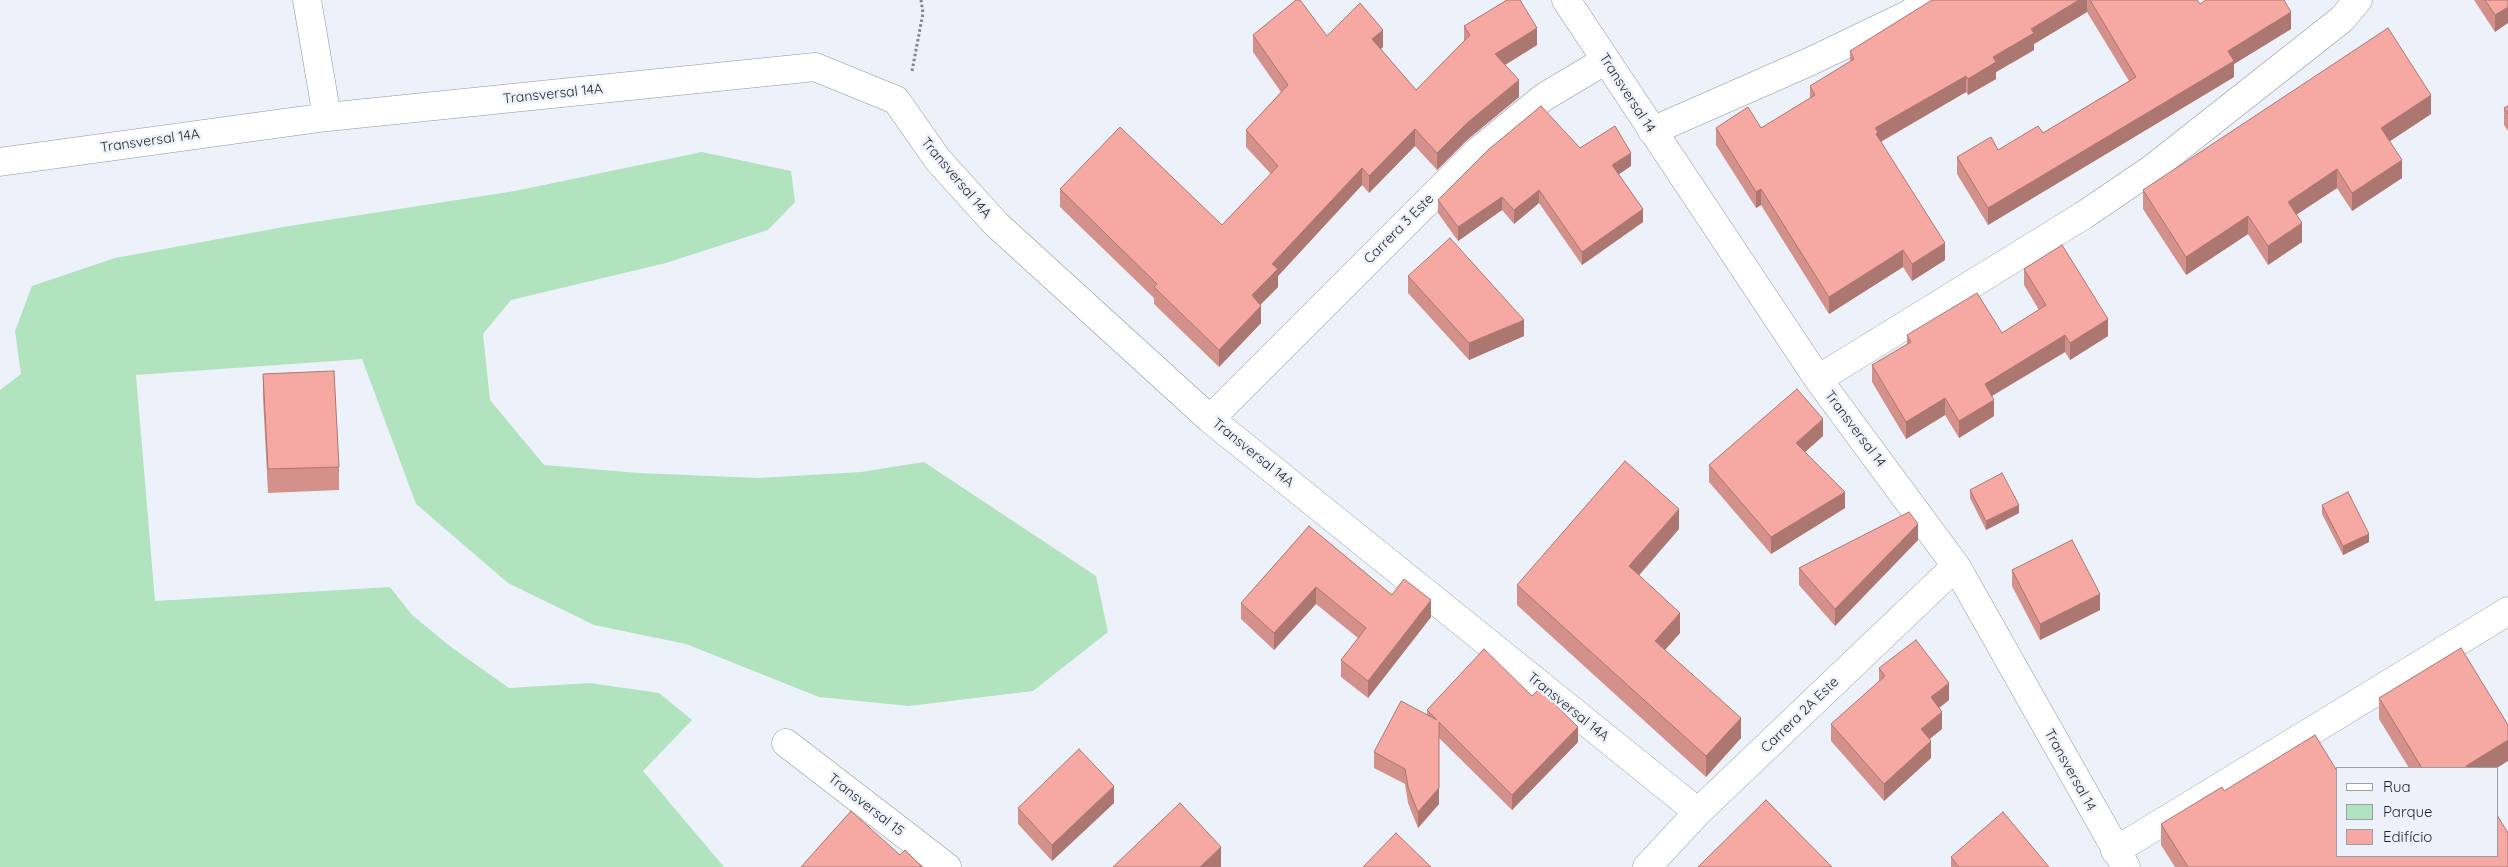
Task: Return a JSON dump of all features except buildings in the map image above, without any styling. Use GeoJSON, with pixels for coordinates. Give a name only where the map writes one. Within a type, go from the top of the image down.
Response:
{"type":"FeatureCollection","features":[{"type":"Feature","properties":{"kind":"street"},"geometry":{"type":"LineString","coordinates":[[307,0],[327,118]]}},
{"type":"Feature","properties":{"kind":"street","name":"Transversal 14"},"geometry":{"type":"LineString","coordinates":[[1566,0],[1818,379],[1956,566],[2121,859]]}},
{"type":"Feature","properties":{"kind":"street"},"geometry":{"type":"LineString","coordinates":[[1652,131],[1809,62],[1907,15],[1932,0]]}},
{"type":"Feature","properties":{"kind":"street"},"geometry":{"type":"LineString","coordinates":[[1818,379],[2084,215],[2153,168],[2342,19],[2358,0]]}},
{"type":"Feature","properties":{"kind":"street","name":"Carrera 3 Este"},"geometry":{"type":"LineString","coordinates":[[1210,419],[1477,152],[1544,97],[1606,60]]}},
{"type":"Feature","properties":{"kind":"street","name":"Transversal 14A"},"geometry":{"type":"LineString","coordinates":[[0,162],[327,118],[815,67],[896,100],[938,160],[996,224],[1210,419],[1698,812]]}},
{"type":"Feature","properties":{"kind":"street","name":"Carrera 2A Este"},"geometry":{"type":"LineString","coordinates":[[1647,867],[1698,812],[1956,566]]}},
{"type":"Feature","properties":{"kind":"street"},"geometry":{"type":"LineString","coordinates":[[2121,859],[2508,610]]}},
{"type":"Feature","properties":{"kind":"street","name":"Transversal 15"},"geometry":{"type":"LineString","coordinates":[[786,743],[947,867]]}},
{"type":"Feature","properties":{"kind":"path"},"geometry":{"type":"LineString","coordinates":[[896,100],[914,68],[922,13],[921,0]]}},
{"type":"Feature","properties":{"kind":"green space"},"geometry":{"type":"Polygon","coordinates":[[[702,152],[791,171],[795,202],[768,230],[666,263],[511,300],[483,334],[490,400],[544,465],[639,473],[759,478],[861,472],[924,462],[1096,576],[1108,632],[1033,691],[909,706],[819,697],[686,644],[594,625],[508,583],[416,504],[362,359],[136,375],[155,601],[390,587],[412,615],[451,647],[509,688],[590,683],[659,693],[692,720],[643,771],[724,867],[0,867],[0,390],[21,374],[15,331],[32,286],[115,258],[289,226],[515,191],[702,152]]]}}]}
